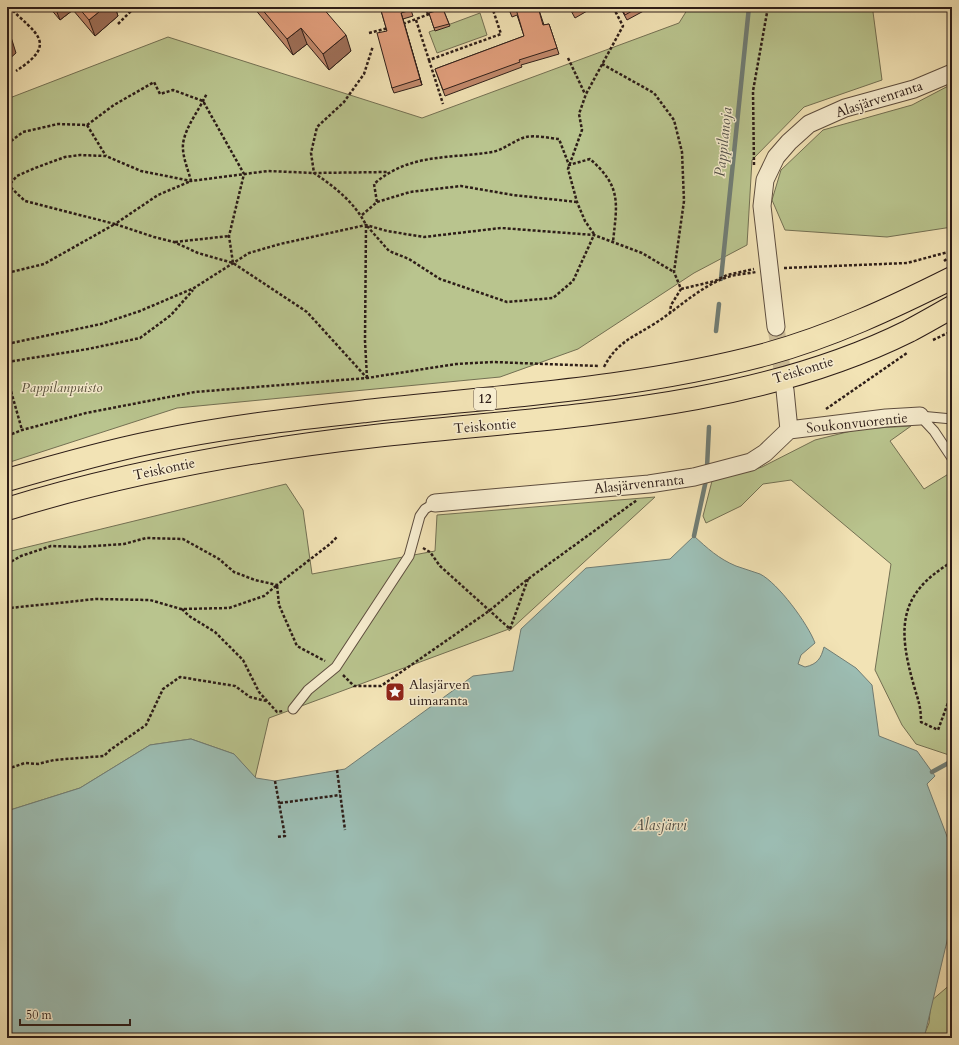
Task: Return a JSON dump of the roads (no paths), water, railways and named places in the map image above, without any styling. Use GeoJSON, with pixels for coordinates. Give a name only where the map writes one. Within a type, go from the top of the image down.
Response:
{"type":"FeatureCollection","features":[{"type":"Feature","properties":{"kind":"highway","name":"Teiskontie"},"geometry":{"type":"LineString","coordinates":[[7,480],[83,458],[154,442],[230,429],[364,411],[592,388],[672,375],[768,354],[830,334],[875,316],[952,278]]}},
{"type":"Feature","properties":{"kind":"highway","name":"Teiskontie"},"geometry":{"type":"LineString","coordinates":[[7,509],[60,492],[195,462],[374,436],[565,418],[652,406],[744,388],[806,371],[864,351],[909,341],[952,307]]}},
{"type":"Feature","properties":{"kind":"highway"},"geometry":{"type":"LineString","coordinates":[[909,341],[952,320]]}},
{"type":"Feature","properties":{"kind":"street","name":"Alasjärvenranta"},"geometry":{"type":"LineString","coordinates":[[776,327],[762,206],[765,180],[776,157],[789,142],[810,124],[846,108],[914,89],[952,73]]}},
{"type":"Feature","properties":{"kind":"street"},"geometry":{"type":"LineString","coordinates":[[785,390],[789,430]]}},
{"type":"Feature","properties":{"kind":"street","name":"Soukonvuorentie"},"geometry":{"type":"LineString","coordinates":[[789,430],[886,418],[920,416]]}},
{"type":"Feature","properties":{"kind":"street","name":"Alasjärvenranta"},"geometry":{"type":"LineString","coordinates":[[435,503],[649,484],[694,477],[751,462],[765,453],[789,430]]}},
{"type":"Feature","properties":{"kind":"lane"},"geometry":{"type":"LineString","coordinates":[[920,416],[952,419]]}},
{"type":"Feature","properties":{"kind":"lane","name":"Soukonvuorentie"},"geometry":{"type":"LineString","coordinates":[[920,416],[934,431],[952,458]]}},
{"type":"Feature","properties":{"kind":"lane"},"geometry":{"type":"LineString","coordinates":[[293,709],[308,690],[336,667],[409,556],[420,516],[425,509],[435,503]]}},
{"type":"Feature","properties":{"kind":"water","name":"Alasjärvi"},"geometry":{"type":"Polygon","coordinates":[[[694,536],[719,557],[736,566],[760,574],[775,586],[792,605],[806,625],[815,643],[801,655],[798,664],[805,667],[813,664],[822,654],[824,647],[856,668],[872,685],[879,736],[917,751],[935,776],[927,784],[948,839],[952,920],[924,1038],[7,1038],[7,811],[80,788],[150,745],[191,739],[234,754],[256,778],[275,781],[345,769],[473,676],[513,671],[521,629],[586,568],[670,559],[694,536]]]}},
{"type":"Feature","properties":{"kind":"waterway","name":"Pappilanoja"},"geometry":{"type":"LineString","coordinates":[[721,279],[749,7]]}},
{"type":"Feature","properties":{"kind":"waterway","name":"Pappilanoja"},"geometry":{"type":"LineString","coordinates":[[716,331],[719,304]]}},
{"type":"Feature","properties":{"kind":"waterway","name":"Pappilanoja"},"geometry":{"type":"LineString","coordinates":[[707,467],[709,427]]}},
{"type":"Feature","properties":{"kind":"waterway","name":"Pappilanoja"},"geometry":{"type":"LineString","coordinates":[[694,536],[706,480]]}},
{"type":"Feature","properties":{"kind":"waterway"},"geometry":{"type":"LineString","coordinates":[[932,772],[952,761]]}},
{"type":"Feature","properties":{"kind":"tunnel"},"geometry":{"type":"LineString","coordinates":[[776,327],[785,390]]}},
{"type":"Feature","properties":{"kind":"place","name":"Alasjärven uimaranta"},"geometry":{"type":"Point","coordinates":[395,692]}},
{"type":"Feature","properties":{"kind":"park label","name":"Pappilanpuisto"},"geometry":{"type":"Point","coordinates":[62,387]}}]}
